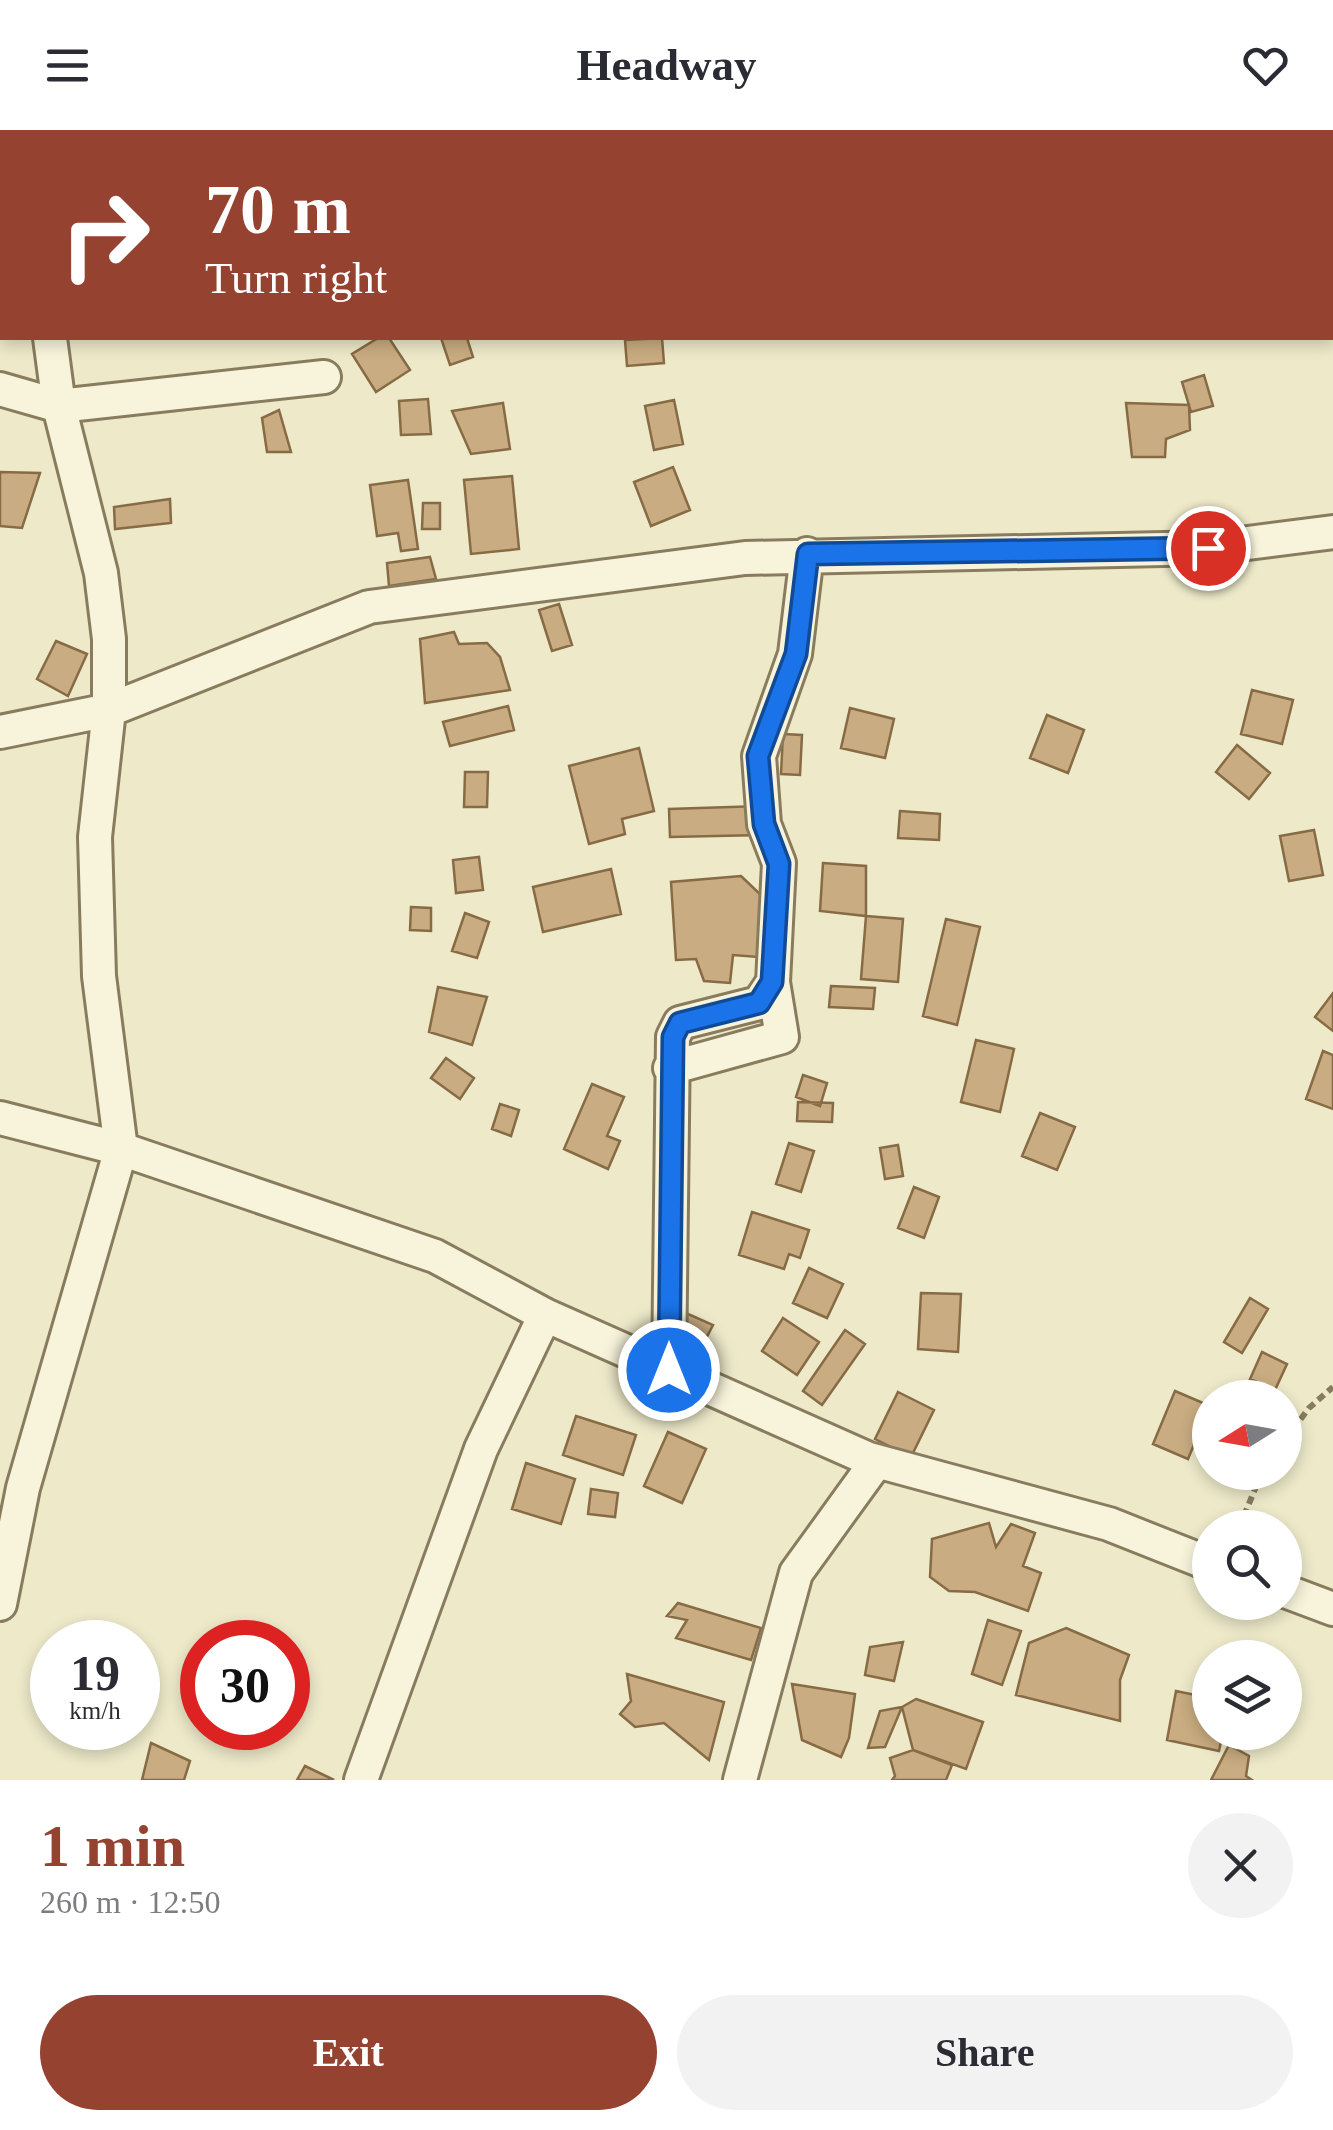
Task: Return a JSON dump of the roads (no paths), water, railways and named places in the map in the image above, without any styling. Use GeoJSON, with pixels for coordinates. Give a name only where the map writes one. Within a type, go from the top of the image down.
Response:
{"type":"FeatureCollection","features":[{"type":"Feature","properties":{"kind":"street"},"geometry":{"type":"LineString","coordinates":[[0,1604],[24,1488],[121,1149],[99,976],[95,837],[109,710],[109,639],[101,573],[59,406],[50,340]]}},
{"type":"Feature","properties":{"kind":"street"},"geometry":{"type":"LineString","coordinates":[[0,390],[59,406],[324,377]]}},
{"type":"Feature","properties":{"kind":"street"},"geometry":{"type":"LineString","coordinates":[[0,732],[109,710],[369,608],[745,558],[1208,548],[1333,532]]}},
{"type":"Feature","properties":{"kind":"street"},"geometry":{"type":"LineString","coordinates":[[669,1370],[673,1037],[680,1023],[759,1003],[772,982],[779,864],[764,824],[758,756],[796,654],[808,554]]}},
{"type":"Feature","properties":{"kind":"street"},"geometry":{"type":"LineString","coordinates":[[0,1118],[121,1149],[435,1256],[545,1314],[877,1461],[1110,1524],[1192,1557]]}},
{"type":"Feature","properties":{"kind":"street"},"geometry":{"type":"LineString","coordinates":[[361,1780],[481,1449],[545,1314]]}},
{"type":"Feature","properties":{"kind":"street"},"geometry":{"type":"LineString","coordinates":[[740,1780],[796,1572],[877,1461]]}},
{"type":"Feature","properties":{"kind":"street"},"geometry":{"type":"LineString","coordinates":[[1302,1597],[1333,1609]]}}]}
